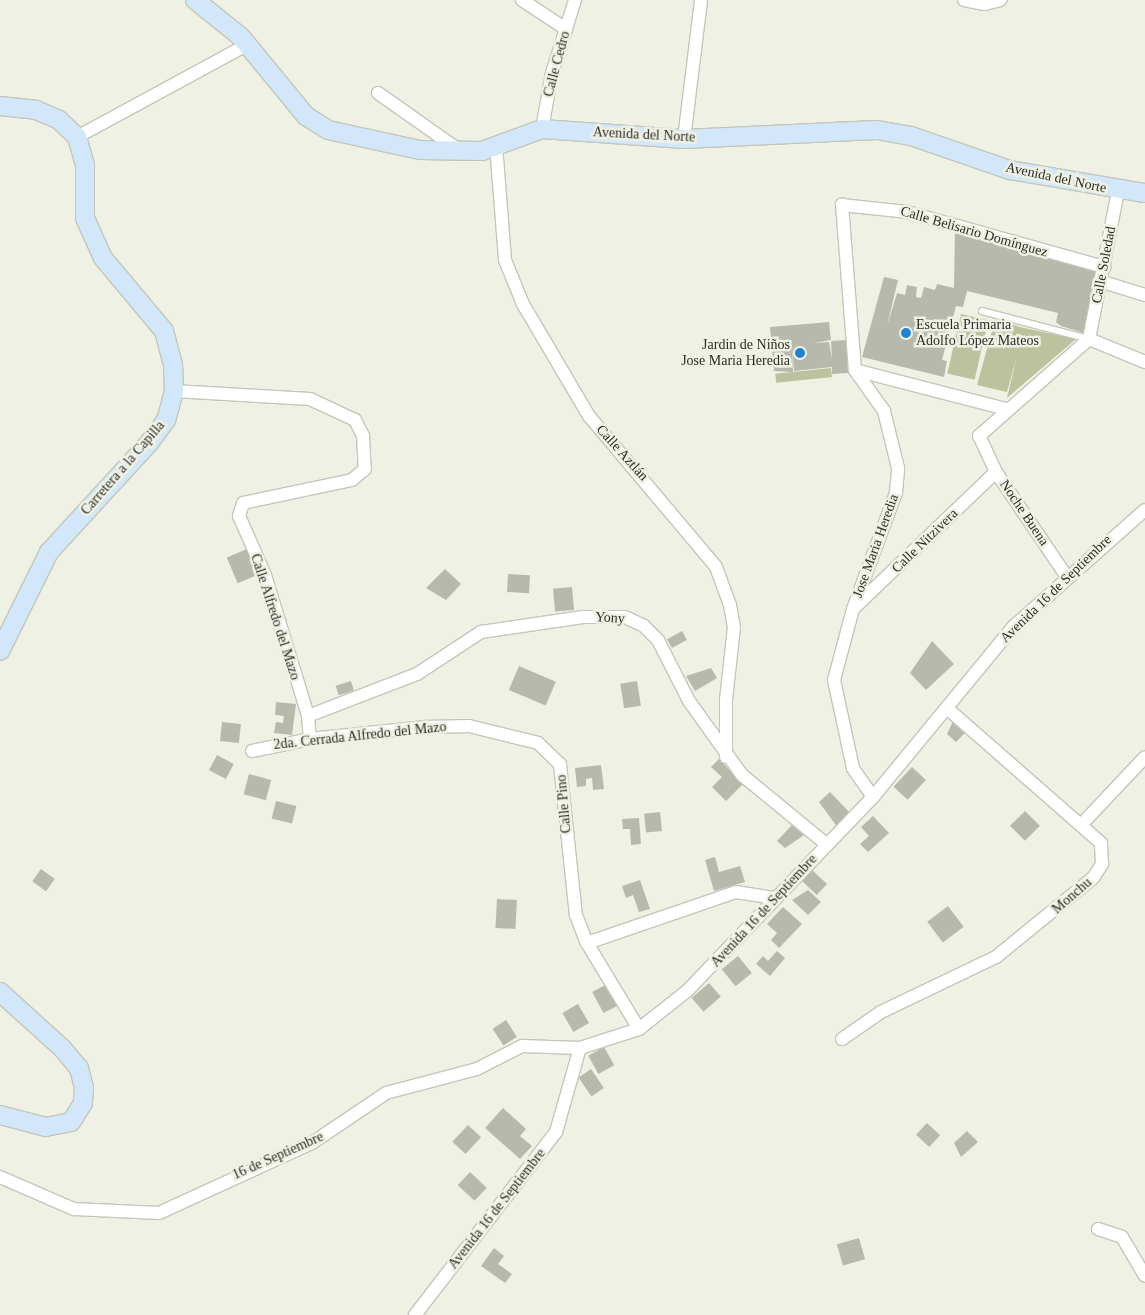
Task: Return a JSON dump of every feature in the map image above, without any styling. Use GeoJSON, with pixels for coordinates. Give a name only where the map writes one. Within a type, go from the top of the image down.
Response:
{"type":"FeatureCollection","features":[{"type":"Feature","properties":{"kind":"street","name":"Avenida del Norte"},"geometry":{"type":"LineString","coordinates":[[195,0],[248,44],[306,116],[328,130],[420,150],[463,153],[496,145],[542,130],[684,139],[877,130],[911,136],[1010,170],[1118,191],[1145,193]]}},
{"type":"Feature","properties":{"kind":"street"},"geometry":{"type":"LineString","coordinates":[[522,0],[566,29]]}},
{"type":"Feature","properties":{"kind":"street","name":"Calle Cedro"},"geometry":{"type":"LineString","coordinates":[[542,130],[552,73],[575,0]]}},
{"type":"Feature","properties":{"kind":"street"},"geometry":{"type":"LineString","coordinates":[[684,139],[700,0]]}},
{"type":"Feature","properties":{"kind":"street"},"geometry":{"type":"LineString","coordinates":[[964,0],[985,4],[1000,0]]}},
{"type":"Feature","properties":{"kind":"street"},"geometry":{"type":"LineString","coordinates":[[77,138],[248,44]]}},
{"type":"Feature","properties":{"kind":"street"},"geometry":{"type":"LineString","coordinates":[[378,93],[463,153]]}},
{"type":"Feature","properties":{"kind":"street","name":"Carretera a la Capilla"},"geometry":{"type":"LineString","coordinates":[[0,106],[36,110],[59,120],[77,138],[85,166],[85,218],[103,258],[164,331],[173,364],[174,391],[166,420],[149,443],[49,552],[0,651]]}},
{"type":"Feature","properties":{"kind":"street","name":"Calle Aztlán"},"geometry":{"type":"LineString","coordinates":[[496,145],[504,260],[523,304],[590,416],[691,533],[716,567],[725,591],[734,627],[726,700],[726,757]]}},
{"type":"Feature","properties":{"kind":"street","name":"Calle Soledad"},"geometry":{"type":"LineString","coordinates":[[1089,339],[1103,282],[1118,191]]}},
{"type":"Feature","properties":{"kind":"street","name":"Calle Belisario Domínguez"},"geometry":{"type":"LineString","coordinates":[[854,370],[842,205],[907,212],[1104,268]]}},
{"type":"Feature","properties":{"kind":"street"},"geometry":{"type":"LineString","coordinates":[[1103,282],[1145,295]]}},
{"type":"Feature","properties":{"kind":"street"},"geometry":{"type":"LineString","coordinates":[[854,370],[1006,409],[1089,339],[1145,362]]}},
{"type":"Feature","properties":{"kind":"street","name":"Jose Maria Heredia"},"geometry":{"type":"LineString","coordinates":[[854,370],[876,394],[884,410],[898,468],[891,511],[853,609],[834,680],[853,768],[873,797]]}},
{"type":"Feature","properties":{"kind":"street","name":"Calle Alfredo del Mazo"},"geometry":{"type":"LineString","coordinates":[[174,391],[310,399],[355,420],[363,436],[365,470],[352,480],[243,503],[239,516],[265,575],[308,716],[310,739]]}},
{"type":"Feature","properties":{"kind":"street","name":"Noche Buena"},"geometry":{"type":"LineString","coordinates":[[1006,409],[979,436],[983,448],[996,472],[1067,578]]}},
{"type":"Feature","properties":{"kind":"street","name":"Calle Nitzivera"},"geometry":{"type":"LineString","coordinates":[[853,609],[996,472]]}},
{"type":"Feature","properties":{"kind":"street","name":"Avenida 16 de Septiembre"},"geometry":{"type":"LineString","coordinates":[[415,1315],[556,1132],[580,1048],[639,1029],[687,991],[774,898],[873,797],[1013,627],[1145,510]]}},
{"type":"Feature","properties":{"kind":"street","name":"Yony"},"geometry":{"type":"LineString","coordinates":[[308,716],[417,674],[481,632],[611,615],[635,620],[658,640],[726,757],[758,790],[826,844]]}},
{"type":"Feature","properties":{"kind":"street","name":"Monchu"},"geometry":{"type":"LineString","coordinates":[[842,1039],[880,1012],[996,957],[1093,878],[1102,864],[1104,848],[1081,825],[947,708]]}},
{"type":"Feature","properties":{"kind":"street","name":"2da. Cerrada Alfredo del Mazo"},"geometry":{"type":"LineString","coordinates":[[252,751],[310,739],[468,726]]}},
{"type":"Feature","properties":{"kind":"street","name":"Calle Pino"},"geometry":{"type":"LineString","coordinates":[[468,726],[525,738],[560,764],[570,886],[587,943],[639,1029]]}},
{"type":"Feature","properties":{"kind":"street"},"geometry":{"type":"LineString","coordinates":[[1081,825],[1145,757]]}},
{"type":"Feature","properties":{"kind":"street"},"geometry":{"type":"LineString","coordinates":[[587,943],[736,892],[774,898]]}},
{"type":"Feature","properties":{"kind":"street"},"geometry":{"type":"LineString","coordinates":[[0,992],[62,1048],[79,1068],[84,1088],[83,1102],[71,1122],[46,1127],[0,1115]]}},
{"type":"Feature","properties":{"kind":"street","name":"16 de Septiembre"},"geometry":{"type":"LineString","coordinates":[[0,1177],[74,1209],[159,1213],[312,1143],[386,1093],[477,1068],[522,1046],[580,1048]]}},
{"type":"Feature","properties":{"kind":"street"},"geometry":{"type":"LineString","coordinates":[[1098,1229],[1122,1237],[1145,1276]]}},
{"type":"Feature","properties":{"kind":"lane"},"geometry":{"type":"LineString","coordinates":[[982,311],[1089,339]]}},
{"type":"Feature","properties":{"kind":"green space"},"geometry":{"type":"Polygon","coordinates":[[[961,314],[988,320],[975,380],[947,373],[961,314]]]}},
{"type":"Feature","properties":{"kind":"green space"},"geometry":{"type":"Polygon","coordinates":[[[995,320],[1076,339],[1007,398],[1017,356],[1007,392],[977,385],[995,320]]]}},
{"type":"Feature","properties":{"kind":"green space"},"geometry":{"type":"Polygon","coordinates":[[[831,368],[832,377],[776,383],[775,374],[831,368]]]}},
{"type":"Feature","properties":{"kind":"building"},"geometry":{"type":"Polygon","coordinates":[[[955,227],[1102,269],[1084,333],[1061,326],[1056,322],[1058,313],[967,291],[963,307],[956,306],[942,360],[947,361],[944,377],[862,357],[884,277],[898,280],[887,326],[897,293],[905,295],[907,285],[917,287],[916,297],[921,298],[924,287],[935,290],[937,284],[954,288],[955,227]]]}},
{"type":"Feature","properties":{"kind":"building"},"geometry":{"type":"Polygon","coordinates":[[[829,322],[831,340],[813,343],[829,342],[832,359],[831,341],[847,340],[848,373],[832,374],[832,367],[794,371],[792,345],[793,372],[774,371],[770,327],[829,322]]]}},
{"type":"Feature","properties":{"kind":"building"},"geometry":{"type":"Polygon","coordinates":[[[247,549],[258,575],[238,583],[227,558],[247,549]]]}},
{"type":"Feature","properties":{"kind":"building"},"geometry":{"type":"Polygon","coordinates":[[[445,569],[461,584],[446,600],[426,588],[445,569]]]}},
{"type":"Feature","properties":{"kind":"building"},"geometry":{"type":"Polygon","coordinates":[[[508,574],[530,575],[529,593],[507,592],[508,574]]]}},
{"type":"Feature","properties":{"kind":"building"},"geometry":{"type":"Polygon","coordinates":[[[572,587],[574,610],[555,612],[553,589],[572,587]]]}},
{"type":"Feature","properties":{"kind":"building"},"geometry":{"type":"Polygon","coordinates":[[[682,631],[687,640],[672,648],[667,639],[682,631]]]}},
{"type":"Feature","properties":{"kind":"building"},"geometry":{"type":"Polygon","coordinates":[[[932,641],[954,664],[926,690],[910,673],[932,641]]]}},
{"type":"Feature","properties":{"kind":"building"},"geometry":{"type":"Polygon","coordinates":[[[519,666],[556,682],[546,706],[509,690],[519,666]]]}},
{"type":"Feature","properties":{"kind":"building"},"geometry":{"type":"Polygon","coordinates":[[[711,668],[717,678],[695,691],[686,676],[711,668]]]}},
{"type":"Feature","properties":{"kind":"building"},"geometry":{"type":"Polygon","coordinates":[[[351,681],[354,691],[339,695],[336,686],[351,681]]]}},
{"type":"Feature","properties":{"kind":"building"},"geometry":{"type":"Polygon","coordinates":[[[637,681],[641,706],[624,708],[620,684],[637,681]]]}},
{"type":"Feature","properties":{"kind":"building"},"geometry":{"type":"Polygon","coordinates":[[[276,702],[296,704],[292,735],[274,733],[276,722],[283,723],[284,716],[275,715],[276,702]]]}},
{"type":"Feature","properties":{"kind":"building"},"geometry":{"type":"Polygon","coordinates":[[[954,719],[967,731],[956,742],[947,734],[954,719]]]}},
{"type":"Feature","properties":{"kind":"building"},"geometry":{"type":"Polygon","coordinates":[[[222,722],[241,724],[239,743],[220,741],[222,722]]]}},
{"type":"Feature","properties":{"kind":"building"},"geometry":{"type":"Polygon","coordinates":[[[217,755],[234,764],[226,779],[209,770],[217,755]]]}},
{"type":"Feature","properties":{"kind":"building"},"geometry":{"type":"Polygon","coordinates":[[[719,759],[743,784],[726,801],[712,787],[722,777],[711,767],[719,759]]]}},
{"type":"Feature","properties":{"kind":"building"},"geometry":{"type":"Polygon","coordinates":[[[601,765],[604,789],[593,790],[592,778],[586,779],[586,786],[577,787],[575,768],[601,765]]]}},
{"type":"Feature","properties":{"kind":"building"},"geometry":{"type":"Polygon","coordinates":[[[912,767],[926,780],[907,800],[894,787],[912,767]]]}},
{"type":"Feature","properties":{"kind":"building"},"geometry":{"type":"Polygon","coordinates":[[[249,774],[271,780],[266,800],[244,794],[249,774]]]}},
{"type":"Feature","properties":{"kind":"building"},"geometry":{"type":"Polygon","coordinates":[[[830,792],[852,815],[838,828],[819,802],[830,792]]]}},
{"type":"Feature","properties":{"kind":"building"},"geometry":{"type":"Polygon","coordinates":[[[276,801],[296,806],[292,824],[272,818],[276,801]]]}},
{"type":"Feature","properties":{"kind":"building"},"geometry":{"type":"Polygon","coordinates":[[[1025,811],[1040,826],[1025,841],[1010,826],[1025,811]]]}},
{"type":"Feature","properties":{"kind":"building"},"geometry":{"type":"Polygon","coordinates":[[[660,812],[662,831],[646,833],[644,814],[660,812]]]}},
{"type":"Feature","properties":{"kind":"building"},"geometry":{"type":"Polygon","coordinates":[[[873,816],[889,833],[868,852],[860,844],[869,836],[861,827],[873,816]]]}},
{"type":"Feature","properties":{"kind":"building"},"geometry":{"type":"Polygon","coordinates":[[[639,818],[641,844],[631,845],[630,829],[623,829],[622,819],[639,818]]]}},
{"type":"Feature","properties":{"kind":"building"},"geometry":{"type":"Polygon","coordinates":[[[792,825],[804,835],[785,848],[777,841],[792,825]]]}},
{"type":"Feature","properties":{"kind":"building"},"geometry":{"type":"Polygon","coordinates":[[[715,857],[719,872],[740,866],[745,882],[714,891],[705,860],[715,857]]]}},
{"type":"Feature","properties":{"kind":"building"},"geometry":{"type":"Polygon","coordinates":[[[41,869],[55,879],[46,891],[32,881],[41,869]]]}},
{"type":"Feature","properties":{"kind":"building"},"geometry":{"type":"Polygon","coordinates":[[[811,869],[827,884],[817,895],[801,880],[811,869]]]}},
{"type":"Feature","properties":{"kind":"building"},"geometry":{"type":"Polygon","coordinates":[[[640,880],[650,909],[639,912],[633,895],[626,898],[622,886],[640,880]]]}},
{"type":"Feature","properties":{"kind":"building"},"geometry":{"type":"Polygon","coordinates":[[[808,890],[821,902],[808,915],[792,900],[808,890]]]}},
{"type":"Feature","properties":{"kind":"building"},"geometry":{"type":"Polygon","coordinates":[[[497,899],[517,900],[515,929],[495,928],[497,899]]]}},
{"type":"Feature","properties":{"kind":"building"},"geometry":{"type":"Polygon","coordinates":[[[948,906],[964,927],[943,942],[927,922],[948,906]]]}},
{"type":"Feature","properties":{"kind":"building"},"geometry":{"type":"Polygon","coordinates":[[[783,907],[802,924],[779,948],[771,940],[777,933],[767,924],[783,907]]]}},
{"type":"Feature","properties":{"kind":"building"},"geometry":{"type":"Polygon","coordinates":[[[777,951],[785,958],[770,976],[756,964],[763,956],[768,961],[777,951]]]}},
{"type":"Feature","properties":{"kind":"building"},"geometry":{"type":"Polygon","coordinates":[[[738,956],[752,973],[736,986],[722,969],[738,956]]]}},
{"type":"Feature","properties":{"kind":"building"},"geometry":{"type":"Polygon","coordinates":[[[609,983],[620,1004],[603,1013],[592,992],[609,983]]]}},
{"type":"Feature","properties":{"kind":"building"},"geometry":{"type":"Polygon","coordinates":[[[709,983],[721,997],[703,1012],[692,998],[709,983]]]}},
{"type":"Feature","properties":{"kind":"building"},"geometry":{"type":"Polygon","coordinates":[[[578,1004],[589,1023],[573,1032],[562,1013],[578,1004]]]}},
{"type":"Feature","properties":{"kind":"building"},"geometry":{"type":"Polygon","coordinates":[[[506,1020],[517,1037],[503,1045],[493,1029],[506,1020]]]}},
{"type":"Feature","properties":{"kind":"building"},"geometry":{"type":"Polygon","coordinates":[[[604,1047],[614,1065],[598,1074],[588,1056],[604,1047]]]}},
{"type":"Feature","properties":{"kind":"building"},"geometry":{"type":"Polygon","coordinates":[[[591,1069],[604,1088],[591,1096],[579,1077],[591,1069]]]}},
{"type":"Feature","properties":{"kind":"building"},"geometry":{"type":"Polygon","coordinates":[[[503,1108],[526,1129],[520,1136],[532,1146],[520,1159],[485,1128],[503,1108]]]}},
{"type":"Feature","properties":{"kind":"building"},"geometry":{"type":"Polygon","coordinates":[[[927,1123],[940,1135],[929,1147],[916,1135],[927,1123]]]}},
{"type":"Feature","properties":{"kind":"building"},"geometry":{"type":"Polygon","coordinates":[[[468,1125],[481,1137],[465,1154],[452,1142],[468,1125]]]}},
{"type":"Feature","properties":{"kind":"building"},"geometry":{"type":"Polygon","coordinates":[[[967,1131],[978,1142],[961,1157],[954,1143],[967,1131]]]}},
{"type":"Feature","properties":{"kind":"building"},"geometry":{"type":"Polygon","coordinates":[[[470,1172],[487,1188],[475,1201],[458,1185],[470,1172]]]}},
{"type":"Feature","properties":{"kind":"building"},"geometry":{"type":"Polygon","coordinates":[[[859,1238],[865,1259],[843,1265],[837,1244],[859,1238]]]}},
{"type":"Feature","properties":{"kind":"building"},"geometry":{"type":"Polygon","coordinates":[[[494,1248],[504,1256],[498,1264],[512,1274],[505,1283],[481,1266],[494,1248]]]}},
{"type":"Feature","properties":{"kind":"place","name":"Escuela Primaria Adolfo López Mateos"},"geometry":{"type":"Point","coordinates":[906,333]}},
{"type":"Feature","properties":{"kind":"place","name":"Jardin de Niños Jose Maria Heredia"},"geometry":{"type":"Point","coordinates":[800,353]}}]}
